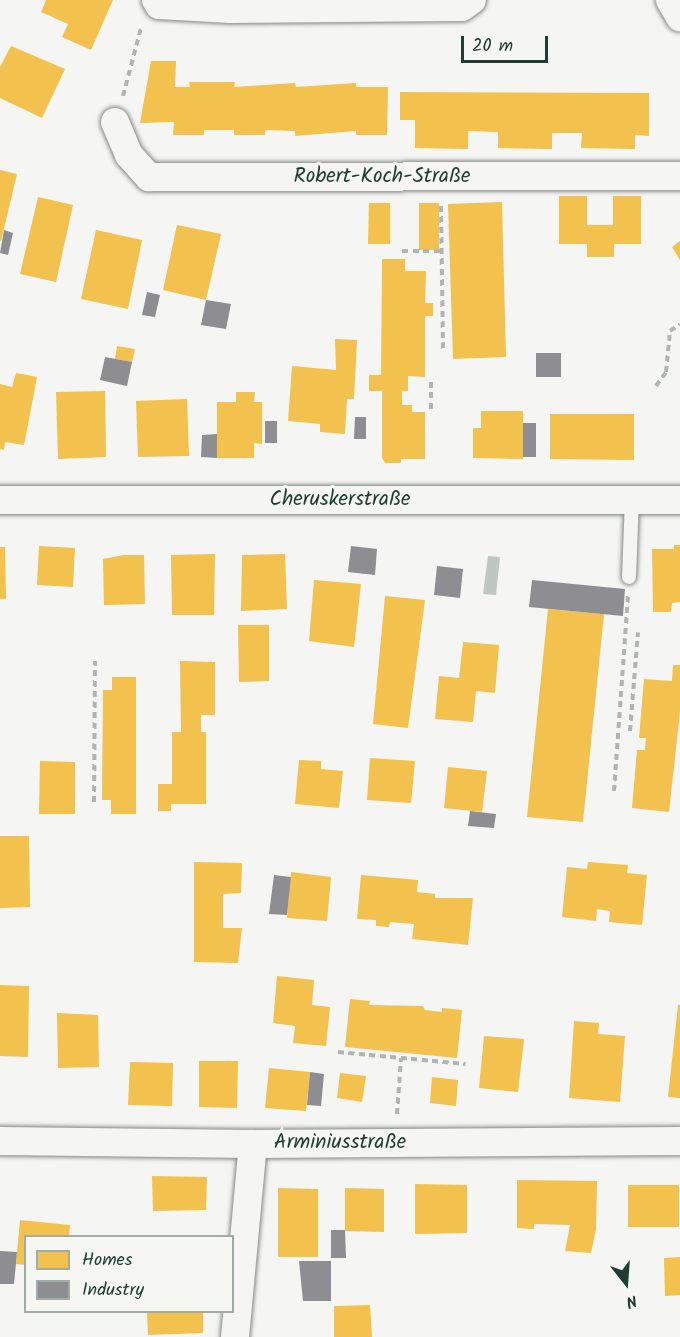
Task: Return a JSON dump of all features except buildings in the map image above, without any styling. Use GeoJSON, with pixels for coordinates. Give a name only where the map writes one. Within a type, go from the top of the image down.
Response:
{"type":"FeatureCollection","features":[{"type":"Feature","properties":{"kind":"street"},"geometry":{"type":"LineString","coordinates":[[158,2],[462,7],[472,0]]}},
{"type":"Feature","properties":{"kind":"street"},"geometry":{"type":"LineString","coordinates":[[670,0],[680,16]]}},
{"type":"Feature","properties":{"kind":"street","name":"Robert-Koch-Straße"},"geometry":{"type":"LineString","coordinates":[[115,122],[129,155],[149,177],[680,176]]}},
{"type":"Feature","properties":{"kind":"street","name":"Cheruskerstraße"},"geometry":{"type":"LineString","coordinates":[[0,500],[680,500]]}},
{"type":"Feature","properties":{"kind":"street","name":"Arminiusstraße"},"geometry":{"type":"LineString","coordinates":[[0,1141],[253,1144],[680,1141]]}},
{"type":"Feature","properties":{"kind":"street"},"geometry":{"type":"LineString","coordinates":[[236,1337],[253,1144]]}},
{"type":"Feature","properties":{"kind":"lane"},"geometry":{"type":"LineString","coordinates":[[629,578],[632,500]]}},
{"type":"Feature","properties":{"kind":"path"},"geometry":{"type":"LineString","coordinates":[[115,122],[144,20],[158,2]]}},
{"type":"Feature","properties":{"kind":"path"},"geometry":{"type":"LineString","coordinates":[[440,178],[443,351]]}},
{"type":"Feature","properties":{"kind":"path"},"geometry":{"type":"LineString","coordinates":[[402,251],[442,251]]}},
{"type":"Feature","properties":{"kind":"path"},"geometry":{"type":"LineString","coordinates":[[656,386],[666,372],[670,331],[680,324]]}},
{"type":"Feature","properties":{"kind":"path"},"geometry":{"type":"LineString","coordinates":[[431,382],[431,409]]}},
{"type":"Feature","properties":{"kind":"path"},"geometry":{"type":"LineString","coordinates":[[614,791],[629,578]]}},
{"type":"Feature","properties":{"kind":"path"},"geometry":{"type":"LineString","coordinates":[[630,731],[638,632]]}},
{"type":"Feature","properties":{"kind":"path"},"geometry":{"type":"LineString","coordinates":[[94,802],[95,661]]}},
{"type":"Feature","properties":{"kind":"path"},"geometry":{"type":"LineString","coordinates":[[338,1052],[465,1064]]}},
{"type":"Feature","properties":{"kind":"path"},"geometry":{"type":"LineString","coordinates":[[396,1143],[401,1058]]}},
{"type":"Feature","properties":{"kind":"shaded area"},"geometry":{"type":"Polygon","coordinates":[[[488,556],[500,557],[496,595],[483,594],[488,556]]]}}]}
